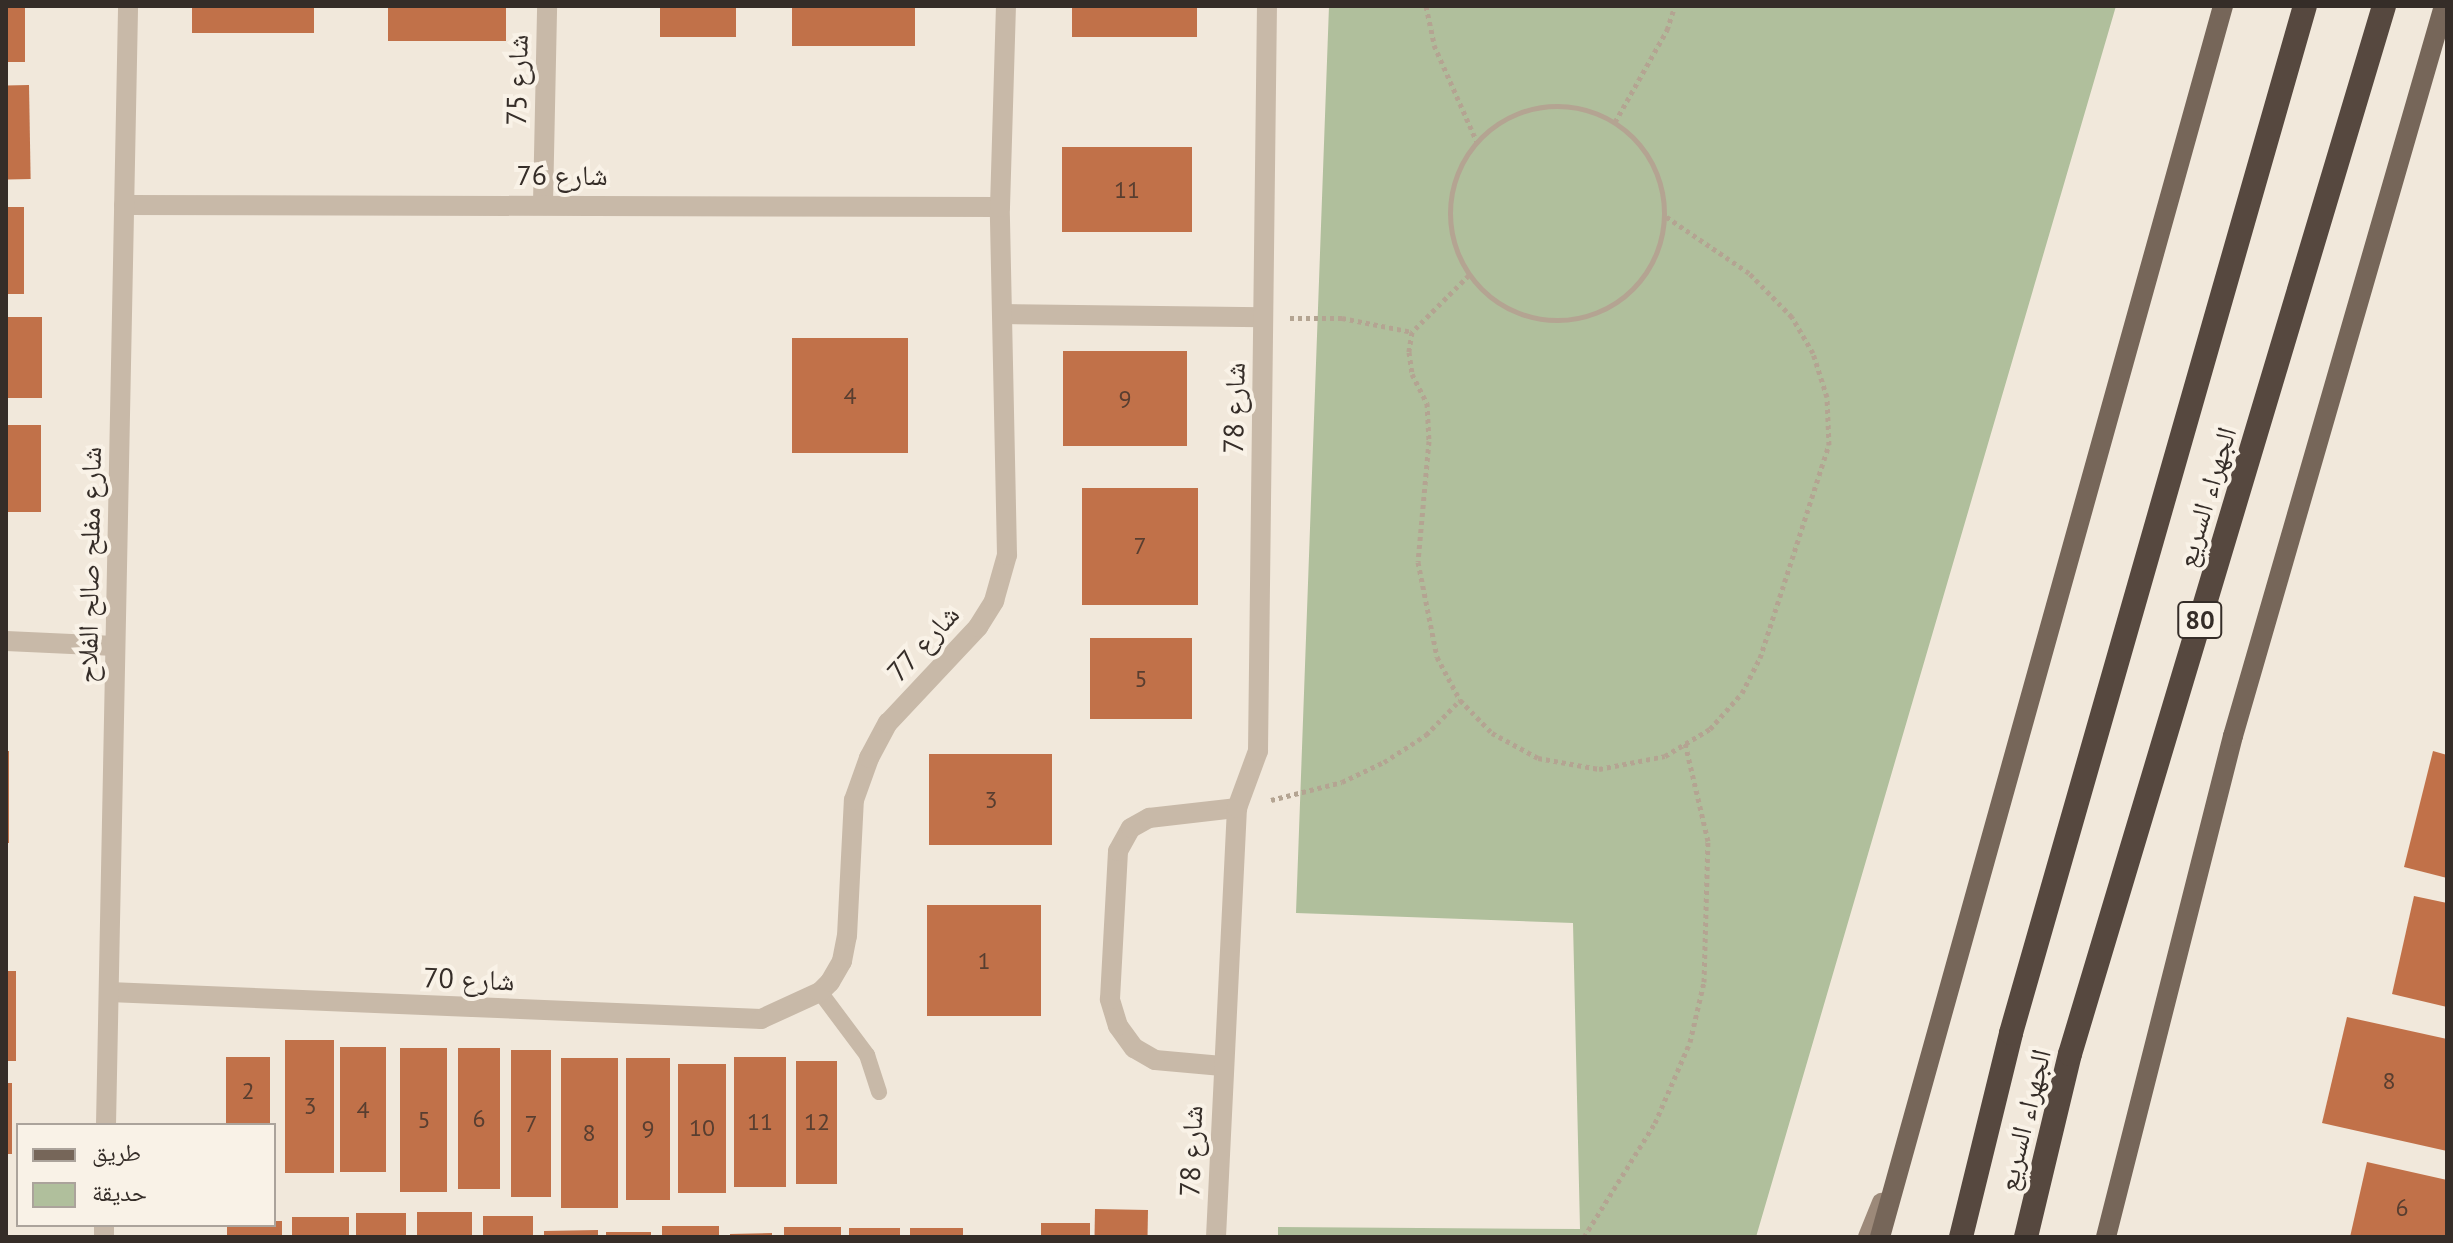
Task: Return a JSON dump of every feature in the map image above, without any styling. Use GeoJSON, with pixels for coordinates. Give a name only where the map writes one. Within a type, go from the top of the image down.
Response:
{"type":"FeatureCollection","features":[{"type":"Feature","properties":{"kind":"highway","name":"الجهراء السريع"},"geometry":{"type":"LineString","coordinates":[[1961,1237],[2011,1033],[2305,6]]}},
{"type":"Feature","properties":{"kind":"highway","name":"الجهراء السريع"},"geometry":{"type":"LineString","coordinates":[[2026,1237],[2070,1054],[2384,6]]}},
{"type":"Feature","properties":{"kind":"main road"},"geometry":{"type":"LineString","coordinates":[[2196,98],[2211,6]]}},
{"type":"Feature","properties":{"kind":"main road"},"geometry":{"type":"LineString","coordinates":[[1880,1237],[1894,1174],[2223,6]]}},
{"type":"Feature","properties":{"kind":"main road"},"geometry":{"type":"LineString","coordinates":[[2106,1237],[2233,736],[2444,6]]}},
{"type":"Feature","properties":{"kind":"main road"},"geometry":{"type":"LineString","coordinates":[[1868,1237],[1894,1174]]}},
{"type":"Feature","properties":{"kind":"street","name":"شارع مفلح صالح الفلاح"},"geometry":{"type":"LineString","coordinates":[[106,1123],[128,6]]}},
{"type":"Feature","properties":{"kind":"street","name":"شارع 75"},"geometry":{"type":"LineString","coordinates":[[543,203],[547,6]]}},
{"type":"Feature","properties":{"kind":"street","name":"شارع 77"},"geometry":{"type":"LineString","coordinates":[[820,992],[842,961],[854,800],[869,758],[888,723],[978,627],[994,601],[1007,555],[1000,207],[1006,6]]}},
{"type":"Feature","properties":{"kind":"street","name":"شارع 78"},"geometry":{"type":"LineString","coordinates":[[1216,1237],[1237,808],[1258,751],[1267,6]]}},
{"type":"Feature","properties":{"kind":"street","name":"شارع 76"},"geometry":{"type":"LineString","coordinates":[[124,205],[543,203],[1000,207]]}},
{"type":"Feature","properties":{"kind":"street"},"geometry":{"type":"LineString","coordinates":[[1002,314],[1263,317]]}},
{"type":"Feature","properties":{"kind":"street"},"geometry":{"type":"LineString","coordinates":[[6,641],[115,646]]}},
{"type":"Feature","properties":{"kind":"street","name":"شارع 78"},"geometry":{"type":"LineString","coordinates":[[1222,1066],[1155,1060],[1134,1048],[1118,1026],[1110,999],[1118,851],[1131,828],[1149,818],[1237,808]]}},
{"type":"Feature","properties":{"kind":"street","name":"شارع 70"},"geometry":{"type":"LineString","coordinates":[[109,992],[761,1019],[820,992]]}},
{"type":"Feature","properties":{"kind":"lane"},"geometry":{"type":"LineString","coordinates":[[820,992],[867,1055],[879,1092]]}},
{"type":"Feature","properties":{"kind":"path"},"geometry":{"type":"LineString","coordinates":[[1426,6],[1434,45],[1477,142]]}},
{"type":"Feature","properties":{"kind":"path"},"geometry":{"type":"LineString","coordinates":[[1615,122],[1667,30],[1675,6]]}},
{"type":"Feature","properties":{"kind":"path"},"geometry":{"type":"LineString","coordinates":[[1542,107],[1580,108],[1615,122],[1642,147],[1654,169],[1665,216],[1657,253],[1637,285],[1606,309],[1570,320],[1531,317],[1496,302],[1469,275],[1453,243],[1449,207],[1457,173],[1477,142],[1506,119],[1542,107]]}},
{"type":"Feature","properties":{"kind":"path"},"geometry":{"type":"LineString","coordinates":[[1469,275],[1412,332],[1409,352],[1412,374],[1427,403],[1429,441],[1418,562],[1437,657],[1460,700],[1492,733],[1538,758],[1599,769],[1665,756],[1710,729],[1742,693],[1760,658],[1829,445],[1827,397],[1813,353],[1792,317],[1749,273],[1665,216]]}},
{"type":"Feature","properties":{"kind":"path"},"geometry":{"type":"LineString","coordinates":[[1263,317],[1342,318],[1412,332]]}},
{"type":"Feature","properties":{"kind":"path"},"geometry":{"type":"LineString","coordinates":[[1237,808],[1356,776],[1426,735],[1460,700]]}},
{"type":"Feature","properties":{"kind":"path"},"geometry":{"type":"LineString","coordinates":[[1584,1237],[1655,1123],[1690,1042],[1704,982],[1708,841],[1685,743]]}},
{"type":"Feature","properties":{"kind":"green space"},"geometry":{"type":"Polygon","coordinates":[[[1329,6],[2116,6],[1756,1237],[1278,1237],[1278,1227],[1580,1229],[1573,923],[1296,913],[1329,6]]]}},
{"type":"Feature","properties":{"kind":"building"},"geometry":{"type":"Polygon","coordinates":[[[6,6],[25,6],[25,62],[6,62],[6,6]]]}},
{"type":"Feature","properties":{"kind":"building"},"geometry":{"type":"Polygon","coordinates":[[[192,6],[314,6],[314,33],[192,33],[192,6]]]}},
{"type":"Feature","properties":{"kind":"building"},"geometry":{"type":"Polygon","coordinates":[[[388,6],[506,6],[506,41],[388,41],[388,6]]]}},
{"type":"Feature","properties":{"kind":"building"},"geometry":{"type":"Polygon","coordinates":[[[660,6],[736,6],[736,37],[660,37],[660,6]]]}},
{"type":"Feature","properties":{"kind":"building"},"geometry":{"type":"Polygon","coordinates":[[[792,6],[915,6],[915,46],[792,46],[792,6]]]}},
{"type":"Feature","properties":{"kind":"building"},"geometry":{"type":"Polygon","coordinates":[[[1072,6],[1197,6],[1197,37],[1072,37],[1072,6]]]}},
{"type":"Feature","properties":{"kind":"building"},"geometry":{"type":"Polygon","coordinates":[[[6,85],[29,85],[31,179],[8,179],[6,85]]]}},
{"type":"Feature","properties":{"kind":"building"},"geometry":{"type":"Polygon","coordinates":[[[1062,147],[1192,147],[1192,232],[1062,232],[1062,147]]]}},
{"type":"Feature","properties":{"kind":"building"},"geometry":{"type":"Polygon","coordinates":[[[6,207],[24,207],[24,294],[6,294],[6,207]]]}},
{"type":"Feature","properties":{"kind":"building"},"geometry":{"type":"Polygon","coordinates":[[[6,317],[42,317],[42,398],[6,398],[6,317]]]}},
{"type":"Feature","properties":{"kind":"building"},"geometry":{"type":"Polygon","coordinates":[[[792,338],[908,338],[908,453],[792,453],[792,338]]]}},
{"type":"Feature","properties":{"kind":"building"},"geometry":{"type":"Polygon","coordinates":[[[1063,351],[1187,351],[1187,446],[1063,446],[1063,351]]]}},
{"type":"Feature","properties":{"kind":"building"},"geometry":{"type":"Polygon","coordinates":[[[6,425],[41,425],[41,512],[6,512],[6,425]]]}},
{"type":"Feature","properties":{"kind":"building"},"geometry":{"type":"Polygon","coordinates":[[[1082,488],[1198,488],[1198,605],[1082,605],[1082,488]]]}},
{"type":"Feature","properties":{"kind":"building"},"geometry":{"type":"Polygon","coordinates":[[[1090,638],[1192,638],[1192,719],[1090,719],[1090,638]]]}},
{"type":"Feature","properties":{"kind":"building"},"geometry":{"type":"Polygon","coordinates":[[[6,751],[9,751],[9,843],[6,843],[6,751]]]}},
{"type":"Feature","properties":{"kind":"building"},"geometry":{"type":"Polygon","coordinates":[[[2433,751],[2447,755],[2447,878],[2404,867],[2433,751]]]}},
{"type":"Feature","properties":{"kind":"building"},"geometry":{"type":"Polygon","coordinates":[[[929,754],[1052,754],[1052,845],[929,845],[929,754]]]}},
{"type":"Feature","properties":{"kind":"building"},"geometry":{"type":"Polygon","coordinates":[[[2414,896],[2447,903],[2447,1007],[2392,994],[2414,896]]]}},
{"type":"Feature","properties":{"kind":"building"},"geometry":{"type":"Polygon","coordinates":[[[927,905],[1041,905],[1041,1016],[927,1016],[927,905]]]}},
{"type":"Feature","properties":{"kind":"building"},"geometry":{"type":"Polygon","coordinates":[[[6,971],[16,971],[16,1061],[6,1061],[6,971]]]}},
{"type":"Feature","properties":{"kind":"building"},"geometry":{"type":"Polygon","coordinates":[[[2347,1017],[2447,1039],[2447,1151],[2322,1123],[2347,1017]]]}},
{"type":"Feature","properties":{"kind":"building"},"geometry":{"type":"Polygon","coordinates":[[[285,1040],[334,1040],[334,1173],[285,1173],[285,1040]]]}},
{"type":"Feature","properties":{"kind":"building"},"geometry":{"type":"Polygon","coordinates":[[[340,1047],[386,1047],[386,1172],[340,1172],[340,1047]]]}},
{"type":"Feature","properties":{"kind":"building"},"geometry":{"type":"Polygon","coordinates":[[[400,1048],[447,1048],[447,1192],[400,1192],[400,1048]]]}},
{"type":"Feature","properties":{"kind":"building"},"geometry":{"type":"Polygon","coordinates":[[[458,1048],[500,1048],[500,1189],[458,1189],[458,1048]]]}},
{"type":"Feature","properties":{"kind":"building"},"geometry":{"type":"Polygon","coordinates":[[[511,1050],[551,1050],[551,1197],[511,1197],[511,1050]]]}},
{"type":"Feature","properties":{"kind":"building"},"geometry":{"type":"Polygon","coordinates":[[[226,1057],[270,1057],[270,1123],[226,1123],[226,1057]]]}},
{"type":"Feature","properties":{"kind":"building"},"geometry":{"type":"Polygon","coordinates":[[[734,1057],[786,1057],[786,1187],[734,1187],[734,1057]]]}},
{"type":"Feature","properties":{"kind":"building"},"geometry":{"type":"Polygon","coordinates":[[[561,1058],[618,1058],[618,1208],[561,1208],[561,1058]]]}},
{"type":"Feature","properties":{"kind":"building"},"geometry":{"type":"Polygon","coordinates":[[[626,1058],[670,1058],[670,1200],[626,1200],[626,1058]]]}},
{"type":"Feature","properties":{"kind":"building"},"geometry":{"type":"Polygon","coordinates":[[[796,1061],[837,1061],[837,1184],[796,1184],[796,1061]]]}},
{"type":"Feature","properties":{"kind":"building"},"geometry":{"type":"Polygon","coordinates":[[[678,1064],[726,1064],[726,1193],[678,1193],[678,1064]]]}},
{"type":"Feature","properties":{"kind":"building"},"geometry":{"type":"Polygon","coordinates":[[[6,1083],[12,1083],[12,1154],[6,1154],[6,1083]]]}},
{"type":"Feature","properties":{"kind":"building"},"geometry":{"type":"Polygon","coordinates":[[[2367,1162],[2447,1180],[2447,1237],[2350,1237],[2367,1162]]]}},
{"type":"Feature","properties":{"kind":"building"},"geometry":{"type":"Polygon","coordinates":[[[1095,1209],[1148,1210],[1148,1237],[1095,1237],[1095,1209]]]}},
{"type":"Feature","properties":{"kind":"building"},"geometry":{"type":"Polygon","coordinates":[[[417,1212],[472,1212],[472,1237],[417,1237],[417,1212]]]}},
{"type":"Feature","properties":{"kind":"building"},"geometry":{"type":"Polygon","coordinates":[[[356,1213],[406,1213],[406,1237],[356,1237],[356,1213]]]}},
{"type":"Feature","properties":{"kind":"building"},"geometry":{"type":"Polygon","coordinates":[[[483,1216],[533,1216],[533,1237],[483,1237],[483,1216]]]}},
{"type":"Feature","properties":{"kind":"building"},"geometry":{"type":"Polygon","coordinates":[[[292,1217],[349,1217],[349,1237],[292,1237],[292,1217]]]}},
{"type":"Feature","properties":{"kind":"building"},"geometry":{"type":"Polygon","coordinates":[[[276,1221],[282,1221],[282,1237],[227,1237],[227,1227],[276,1227],[276,1221]]]}},
{"type":"Feature","properties":{"kind":"building"},"geometry":{"type":"Polygon","coordinates":[[[1041,1223],[1090,1223],[1090,1237],[1041,1237],[1041,1223]]]}},
{"type":"Feature","properties":{"kind":"building"},"geometry":{"type":"Polygon","coordinates":[[[662,1226],[719,1226],[719,1237],[662,1237],[662,1226]]]}},
{"type":"Feature","properties":{"kind":"building"},"geometry":{"type":"Polygon","coordinates":[[[784,1227],[841,1227],[841,1237],[784,1237],[784,1227]]]}},
{"type":"Feature","properties":{"kind":"building"},"geometry":{"type":"Polygon","coordinates":[[[849,1228],[900,1228],[900,1237],[849,1237],[849,1228]]]}},
{"type":"Feature","properties":{"kind":"building"},"geometry":{"type":"Polygon","coordinates":[[[910,1228],[963,1228],[963,1237],[910,1237],[910,1228]]]}},
{"type":"Feature","properties":{"kind":"building"},"geometry":{"type":"Polygon","coordinates":[[[598,1230],[598,1237],[544,1237],[544,1231],[598,1230]]]}},
{"type":"Feature","properties":{"kind":"building"},"geometry":{"type":"Polygon","coordinates":[[[606,1232],[651,1232],[651,1237],[606,1237],[606,1232]]]}},
{"type":"Feature","properties":{"kind":"building"},"geometry":{"type":"Polygon","coordinates":[[[772,1233],[772,1237],[730,1237],[730,1234],[772,1233]]]}}]}
